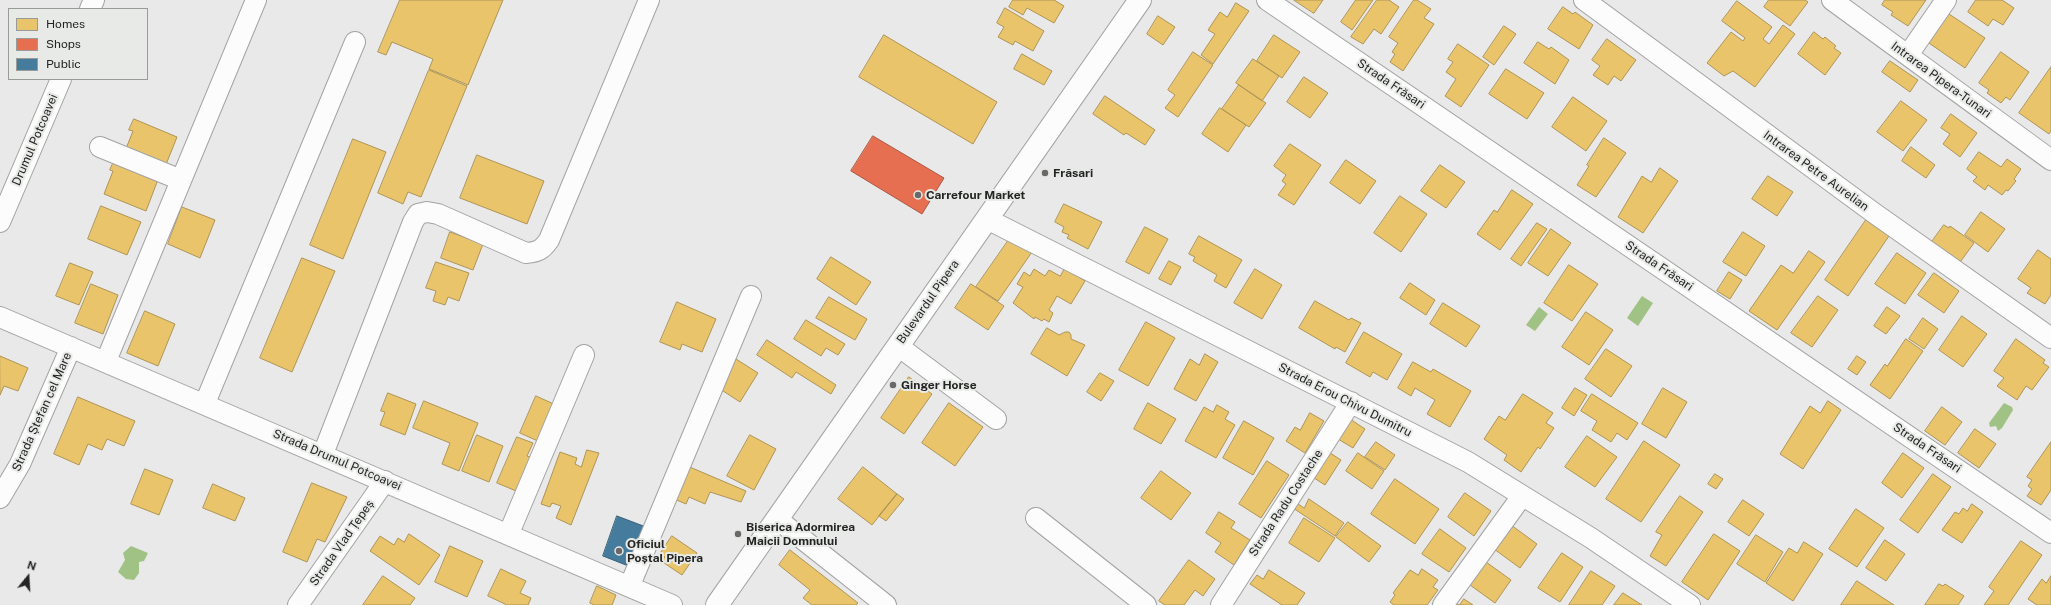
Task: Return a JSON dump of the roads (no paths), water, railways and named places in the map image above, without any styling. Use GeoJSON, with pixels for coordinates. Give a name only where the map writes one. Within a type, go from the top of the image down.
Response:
{"type":"FeatureCollection","features":[{"type":"Feature","properties":{"kind":"main road","name":"Bulevardul Pipera"},"geometry":{"type":"LineString","coordinates":[[717,605],[1140,0]]}},
{"type":"Feature","properties":{"kind":"street"},"geometry":{"type":"LineString","coordinates":[[106,361],[256,0]]}},
{"type":"Feature","properties":{"kind":"street"},"geometry":{"type":"LineString","coordinates":[[323,454],[413,222],[418,214],[427,212],[438,214],[526,253],[537,252],[543,248],[549,240],[649,0]]}},
{"type":"Feature","properties":{"kind":"street","name":"Strada Frăsari"},"geometry":{"type":"LineString","coordinates":[[1267,0],[2051,532]]}},
{"type":"Feature","properties":{"kind":"street","name":"Intrarea Petre Aurelian"},"geometry":{"type":"LineString","coordinates":[[1584,0],[1868,209],[2051,338]]}},
{"type":"Feature","properties":{"kind":"street","name":"Intrarea Pipera-Tunari"},"geometry":{"type":"LineString","coordinates":[[1832,0],[2051,160]]}},
{"type":"Feature","properties":{"kind":"street"},"geometry":{"type":"LineString","coordinates":[[1908,55],[1946,0]]}},
{"type":"Feature","properties":{"kind":"street"},"geometry":{"type":"LineString","coordinates":[[204,403],[355,42]]}},
{"type":"Feature","properties":{"kind":"street","name":"Drumul Potcoavei"},"geometry":{"type":"LineString","coordinates":[[0,222],[61,80]]}},
{"type":"Feature","properties":{"kind":"street"},"geometry":{"type":"LineString","coordinates":[[100,147],[181,180]]}},
{"type":"Feature","properties":{"kind":"street","name":"Strada Erou Chivu Dumitru"},"geometry":{"type":"LineString","coordinates":[[987,219],[1468,462],[1591,538],[1690,605]]}},
{"type":"Feature","properties":{"kind":"street"},"geometry":{"type":"LineString","coordinates":[[630,585],[751,296]]}},
{"type":"Feature","properties":{"kind":"street","name":"Strada Drumul Potcoavei"},"geometry":{"type":"LineString","coordinates":[[0,317],[630,585],[672,605]]}},
{"type":"Feature","properties":{"kind":"street"},"geometry":{"type":"LineString","coordinates":[[898,346],[996,419]]}},
{"type":"Feature","properties":{"kind":"street","name":"Strada Ștefan cel Mare"},"geometry":{"type":"LineString","coordinates":[[0,498],[20,464],[71,347]]}},
{"type":"Feature","properties":{"kind":"street"},"geometry":{"type":"LineString","coordinates":[[509,534],[584,356]]}},
{"type":"Feature","properties":{"kind":"street","name":"Strada Radu Costache"},"geometry":{"type":"LineString","coordinates":[[1221,605],[1351,402]]}},
{"type":"Feature","properties":{"kind":"street","name":"Strada Vlad Țepeș"},"geometry":{"type":"LineString","coordinates":[[298,605],[385,481]]}},
{"type":"Feature","properties":{"kind":"street"},"geometry":{"type":"LineString","coordinates":[[1443,605],[1522,496]]}},
{"type":"Feature","properties":{"kind":"street"},"geometry":{"type":"LineString","coordinates":[[1036,518],[1146,605]]}},
{"type":"Feature","properties":{"kind":"street"},"geometry":{"type":"LineString","coordinates":[[777,520],[886,605]]}},
{"type":"Feature","properties":{"kind":"place","name":"Frăsari"},"geometry":{"type":"Point","coordinates":[1045,173]}},
{"type":"Feature","properties":{"kind":"place","name":"Carrefour Market"},"geometry":{"type":"Point","coordinates":[918,195]}},
{"type":"Feature","properties":{"kind":"place","name":"Ginger Horse"},"geometry":{"type":"Point","coordinates":[893,385]}},
{"type":"Feature","properties":{"kind":"place","name":"Biserica Adormirea Maicii Domnului"},"geometry":{"type":"Point","coordinates":[738,534]}},
{"type":"Feature","properties":{"kind":"place","name":"Oficiul Poștal Pipera"},"geometry":{"type":"Point","coordinates":[619,551]}}]}
